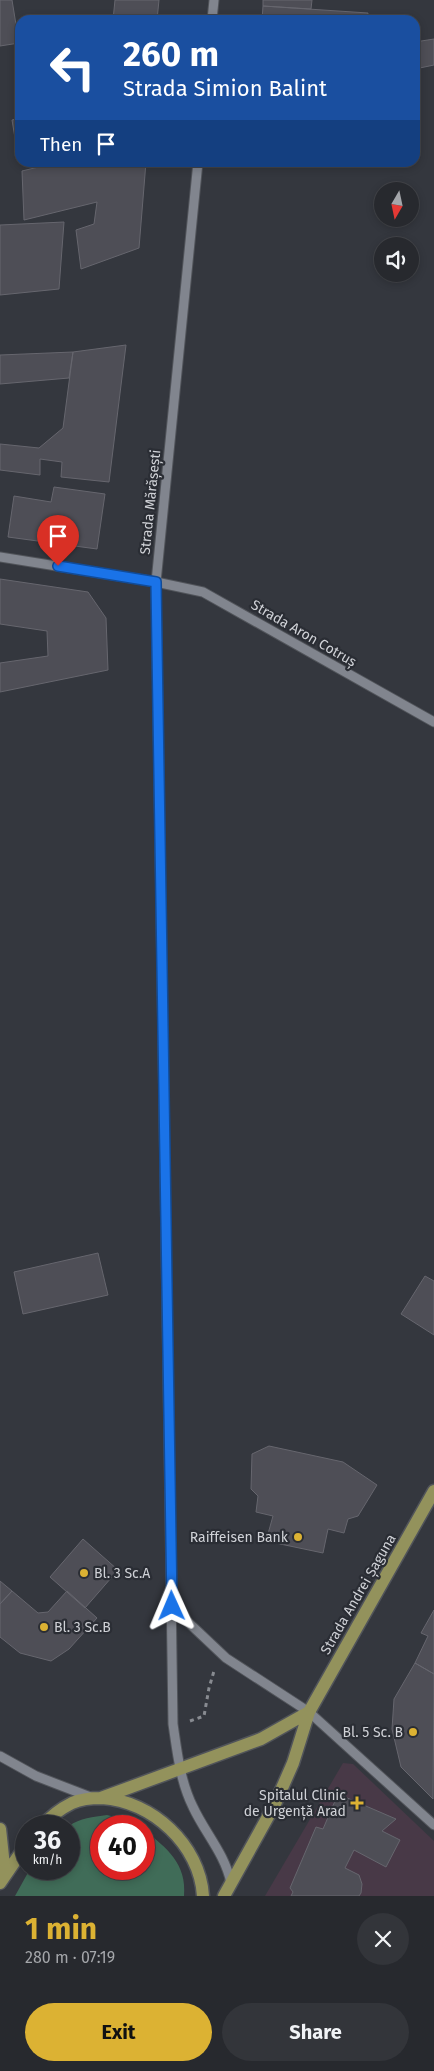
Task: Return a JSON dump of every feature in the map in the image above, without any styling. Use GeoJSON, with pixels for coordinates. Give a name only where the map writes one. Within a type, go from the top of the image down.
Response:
{"type":"FeatureCollection","features":[{"type":"Feature","properties":{"kind":"main road","name":"Strada Andrei Șaguna"},"geometry":{"type":"LineString","coordinates":[[224,1896],[275,1804],[293,1762],[308,1712],[434,1491]]}},
{"type":"Feature","properties":{"kind":"main road"},"geometry":{"type":"LineString","coordinates":[[52,1815],[73,1802],[97,1798],[261,1739],[308,1712]]}},
{"type":"Feature","properties":{"kind":"main road"},"geometry":{"type":"LineString","coordinates":[[97,1798],[131,1804],[163,1821],[185,1845],[196,1865],[203,1896]]}},
{"type":"Feature","properties":{"kind":"main road"},"geometry":{"type":"LineString","coordinates":[[0,1829],[2,1879]]}},
{"type":"Feature","properties":{"kind":"main road"},"geometry":{"type":"LineString","coordinates":[[2,1879],[15,1861]]}},
{"type":"Feature","properties":{"kind":"street"},"geometry":{"type":"LineString","coordinates":[[212,15],[214,0]]}},
{"type":"Feature","properties":{"kind":"street","name":"Strada Mărășești"},"geometry":{"type":"LineString","coordinates":[[198,167],[156,582],[173,1724],[180,1768],[193,1807],[224,1859],[231,1883]]}},
{"type":"Feature","properties":{"kind":"street","name":"Strada Aron Cotruș"},"geometry":{"type":"LineString","coordinates":[[0,557],[189,588],[210,596],[434,722]]}},
{"type":"Feature","properties":{"kind":"street"},"geometry":{"type":"LineString","coordinates":[[172,1606],[226,1658],[308,1712],[434,1825]]}},
{"type":"Feature","properties":{"kind":"street"},"geometry":{"type":"LineString","coordinates":[[0,1756],[36,1776],[97,1798]]}},
{"type":"Feature","properties":{"kind":"path"},"geometry":{"type":"LineString","coordinates":[[200,1719],[204,1716],[212,1677],[216,1668],[226,1658]]}},
{"type":"Feature","properties":{"kind":"shaded area","name":"Spitalul Clinic de Urgență Arad"},"geometry":{"type":"Polygon","coordinates":[[[343,1763],[353,1764],[434,1841],[434,1896],[265,1896],[343,1763]]]}},
{"type":"Feature","properties":{"kind":"green space"},"geometry":{"type":"Polygon","coordinates":[[[90,1818],[90,1880],[155,1880],[155,1839],[168,1850],[179,1866],[184,1885],[184,1896],[15,1896],[24,1880],[80,1880],[80,1821],[90,1818]]]}},
{"type":"Feature","properties":{"kind":"building"},"geometry":{"type":"Polygon","coordinates":[[[0,0],[12,0],[15,18],[15,44],[0,46],[0,0]]]}},
{"type":"Feature","properties":{"kind":"building"},"geometry":{"type":"Polygon","coordinates":[[[115,0],[159,0],[158,15],[114,15],[115,0]]]}},
{"type":"Feature","properties":{"kind":"building"},"geometry":{"type":"Polygon","coordinates":[[[263,0],[312,0],[311,9],[263,6],[263,0]]]}},
{"type":"Feature","properties":{"kind":"building"},"geometry":{"type":"Polygon","coordinates":[[[263,6],[368,13],[368,15],[262,15],[263,6]]]}},
{"type":"Feature","properties":{"kind":"building"},"geometry":{"type":"Polygon","coordinates":[[[434,39],[434,65],[420,68],[420,41],[434,39]]]}},
{"type":"Feature","properties":{"kind":"building"},"geometry":{"type":"Polygon","coordinates":[[[15,119],[15,138],[12,120],[15,119]]]}},
{"type":"Feature","properties":{"kind":"building"},"geometry":{"type":"Polygon","coordinates":[[[38,167],[146,167],[139,248],[81,269],[76,230],[94,224],[97,202],[24,220],[22,171],[38,167]]]}},
{"type":"Feature","properties":{"kind":"building"},"geometry":{"type":"Polygon","coordinates":[[[64,222],[59,289],[0,295],[0,225],[64,222]]]}},
{"type":"Feature","properties":{"kind":"building"},"geometry":{"type":"Polygon","coordinates":[[[126,345],[109,482],[61,477],[62,462],[40,459],[40,475],[0,470],[0,444],[39,448],[63,428],[73,352],[126,345]]]}},
{"type":"Feature","properties":{"kind":"building"},"geometry":{"type":"Polygon","coordinates":[[[73,352],[69,378],[0,384],[0,355],[73,352]]]}},
{"type":"Feature","properties":{"kind":"building"},"geometry":{"type":"Polygon","coordinates":[[[54,487],[105,494],[97,549],[8,537],[14,496],[51,502],[54,487]]]}},
{"type":"Feature","properties":{"kind":"building"},"geometry":{"type":"Polygon","coordinates":[[[0,579],[88,592],[106,618],[108,670],[0,692],[0,663],[48,656],[47,631],[0,624],[0,579]]]}},
{"type":"Feature","properties":{"kind":"building"},"geometry":{"type":"Polygon","coordinates":[[[98,1253],[108,1295],[23,1314],[14,1272],[98,1253]]]}},
{"type":"Feature","properties":{"kind":"building"},"geometry":{"type":"Polygon","coordinates":[[[425,1276],[434,1281],[434,1335],[401,1314],[425,1276]]]}},
{"type":"Feature","properties":{"kind":"building"},"geometry":{"type":"Polygon","coordinates":[[[269,1446],[343,1462],[377,1485],[358,1516],[348,1519],[344,1533],[328,1529],[323,1553],[266,1541],[273,1516],[256,1512],[258,1496],[251,1489],[252,1454],[269,1446]]]}},
{"type":"Feature","properties":{"kind":"building","name":"Bl. 3 Sc.A"},"geometry":{"type":"Polygon","coordinates":[[[83,1539],[118,1570],[85,1608],[50,1577],[83,1539]]]}},
{"type":"Feature","properties":{"kind":"building"},"geometry":{"type":"Polygon","coordinates":[[[0,1581],[12,1591],[0,1604],[0,1581]]]}},
{"type":"Feature","properties":{"kind":"building","name":"Bl. 3 Sc.B"},"geometry":{"type":"Polygon","coordinates":[[[12,1591],[38,1613],[48,1612],[67,1591],[97,1618],[69,1649],[51,1661],[20,1653],[0,1637],[0,1604],[12,1591]]]}},
{"type":"Feature","properties":{"kind":"building"},"geometry":{"type":"Polygon","coordinates":[[[434,1610],[434,1674],[415,1663],[428,1636],[421,1633],[434,1610]]]}},
{"type":"Feature","properties":{"kind":"building","name":"Bl. 5 Sc. B"},"geometry":{"type":"Polygon","coordinates":[[[415,1663],[434,1674],[433,1799],[401,1767],[392,1729],[394,1699],[415,1663]]]}},
{"type":"Feature","properties":{"kind":"building"},"geometry":{"type":"Polygon","coordinates":[[[338,1794],[396,1819],[382,1831],[400,1840],[386,1867],[354,1850],[345,1868],[359,1875],[362,1884],[359,1896],[291,1896],[293,1892],[290,1888],[316,1827],[323,1829],[338,1794]]]}},
{"type":"Feature","properties":{"kind":"place","name":"Raiffeisen Bank"},"geometry":{"type":"Point","coordinates":[298,1537]}},
{"type":"Feature","properties":{"kind":"place","name":"Bl. 3 Sc.A"},"geometry":{"type":"Point","coordinates":[84,1573]}},
{"type":"Feature","properties":{"kind":"place","name":"Bl. 3 Sc.B"},"geometry":{"type":"Point","coordinates":[44,1627]}},
{"type":"Feature","properties":{"kind":"place","name":"Bl. 5 Sc. B"},"geometry":{"type":"Point","coordinates":[413,1732]}},
{"type":"Feature","properties":{"kind":"place","name":"Spitalul Clinic de Urgență Arad"},"geometry":{"type":"Point","coordinates":[357,1803]}},
{"type":"Feature","properties":{"kind":"route"},"geometry":{"type":"LineString","coordinates":[[58,566],[156,582],[172,1606]]}}]}
